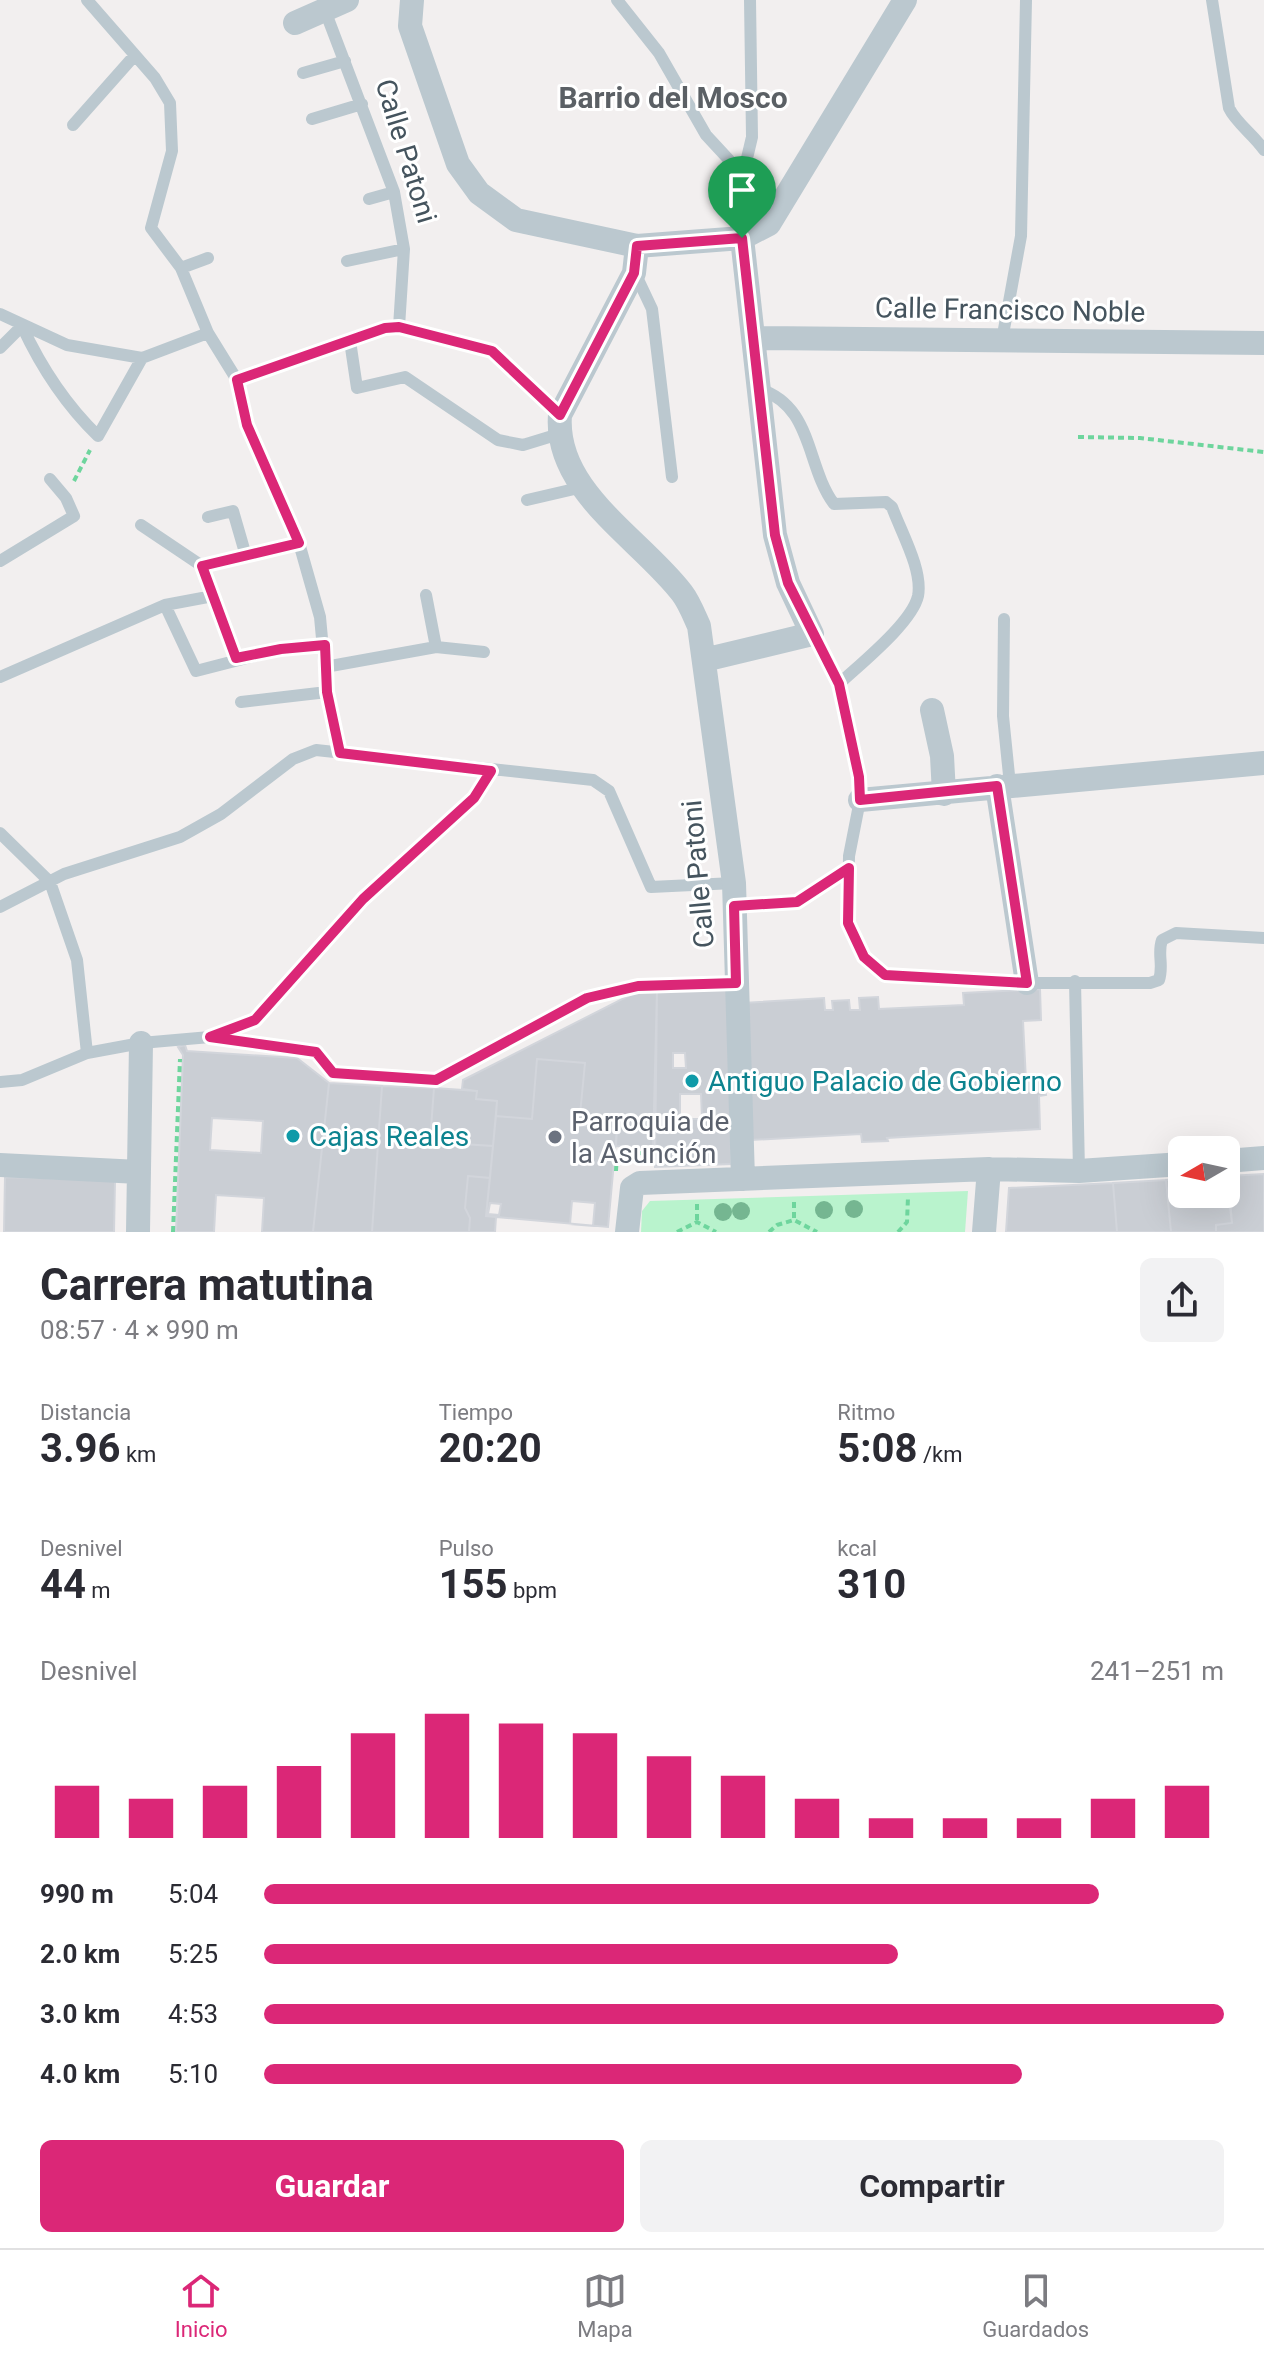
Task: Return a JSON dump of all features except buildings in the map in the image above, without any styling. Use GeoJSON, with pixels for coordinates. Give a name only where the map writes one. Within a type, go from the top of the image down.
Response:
{"type":"FeatureCollection","features":[{"type":"Feature","properties":{"kind":"street"},"geometry":{"type":"LineString","coordinates":[[412,0],[410,26],[458,164],[479,193],[516,220],[637,246],[742,238],[769,224],[905,0]]}},
{"type":"Feature","properties":{"kind":"street"},"geometry":{"type":"LineString","coordinates":[[295,23],[330,3]]}},
{"type":"Feature","properties":{"kind":"street"},"geometry":{"type":"LineString","coordinates":[[704,660],[812,634],[788,583],[775,535],[756,388],[755,338],[742,238],[743,175]]}},
{"type":"Feature","properties":{"kind":"street"},"geometry":{"type":"LineString","coordinates":[[560,424],[634,273],[637,246]]}},
{"type":"Feature","properties":{"kind":"street","name":"Calle Francisco Noble"},"geometry":{"type":"LineString","coordinates":[[755,338],[1264,343]]}},
{"type":"Feature","properties":{"kind":"street","name":"Calle Patoni"},"geometry":{"type":"LineString","coordinates":[[560,424],[566,461],[583,487],[683,594],[699,626],[734,894],[743,1179]]}},
{"type":"Feature","properties":{"kind":"street"},"geometry":{"type":"LineString","coordinates":[[932,710],[942,756],[944,794]]}},
{"type":"Feature","properties":{"kind":"street"},"geometry":{"type":"LineString","coordinates":[[860,800],[1264,763]]}},
{"type":"Feature","properties":{"kind":"street"},"geometry":{"type":"LineString","coordinates":[[1004,786],[1027,983]]}},
{"type":"Feature","properties":{"kind":"street"},"geometry":{"type":"LineString","coordinates":[[138,1232],[141,1043]]}},
{"type":"Feature","properties":{"kind":"street"},"geometry":{"type":"LineString","coordinates":[[1240,1160],[1264,1158]]}},
{"type":"Feature","properties":{"kind":"street"},"geometry":{"type":"LineString","coordinates":[[0,1165],[139,1172]]}},
{"type":"Feature","properties":{"kind":"street"},"geometry":{"type":"LineString","coordinates":[[627,1232],[632,1188],[640,1183],[989,1169],[1079,1171],[1168,1165]]}},
{"type":"Feature","properties":{"kind":"street"},"geometry":{"type":"LineString","coordinates":[[984,1232],[989,1169]]}},
{"type":"Feature","properties":{"kind":"lane"},"geometry":{"type":"LineString","coordinates":[[87,0],[135,55],[170,103],[172,151],[151,228],[181,268],[208,333],[237,380],[247,425],[299,543],[325,645],[327,692],[340,753]]}},
{"type":"Feature","properties":{"kind":"lane"},"geometry":{"type":"LineString","coordinates":[[617,0],[659,53],[706,135],[743,175]]}},
{"type":"Feature","properties":{"kind":"lane"},"geometry":{"type":"LineString","coordinates":[[743,175],[752,137],[747,16],[750,0]]}},
{"type":"Feature","properties":{"kind":"lane"},"geometry":{"type":"LineString","coordinates":[[1002,340],[1021,236],[1026,0]]}},
{"type":"Feature","properties":{"kind":"lane"},"geometry":{"type":"LineString","coordinates":[[1212,0],[1229,108],[1234,118],[1247,127],[1264,150]]}},
{"type":"Feature","properties":{"kind":"lane","name":"Calle Patoni"},"geometry":{"type":"LineString","coordinates":[[330,3],[345,61],[394,192],[404,249],[399,327]]}},
{"type":"Feature","properties":{"kind":"lane"},"geometry":{"type":"LineString","coordinates":[[73,125],[135,55]]}},
{"type":"Feature","properties":{"kind":"lane"},"geometry":{"type":"LineString","coordinates":[[303,73],[345,61]]}},
{"type":"Feature","properties":{"kind":"lane"},"geometry":{"type":"LineString","coordinates":[[312,119],[362,104]]}},
{"type":"Feature","properties":{"kind":"lane"},"geometry":{"type":"LineString","coordinates":[[369,199],[394,192]]}},
{"type":"Feature","properties":{"kind":"lane"},"geometry":{"type":"LineString","coordinates":[[347,261],[404,249]]}},
{"type":"Feature","properties":{"kind":"lane"},"geometry":{"type":"LineString","coordinates":[[181,268],[208,258]]}},
{"type":"Feature","properties":{"kind":"lane"},"geometry":{"type":"LineString","coordinates":[[634,273],[652,309],[672,477]]}},
{"type":"Feature","properties":{"kind":"lane"},"geometry":{"type":"LineString","coordinates":[[0,314],[67,345],[142,358],[208,333]]}},
{"type":"Feature","properties":{"kind":"lane"},"geometry":{"type":"LineString","coordinates":[[22,326],[32,349],[75,413],[98,436],[142,358]]}},
{"type":"Feature","properties":{"kind":"lane"},"geometry":{"type":"LineString","coordinates":[[0,348],[22,326]]}},
{"type":"Feature","properties":{"kind":"lane"},"geometry":{"type":"LineString","coordinates":[[237,380],[385,328],[399,327],[492,351],[560,424],[523,445],[498,440],[405,377],[357,388],[350,341]]}},
{"type":"Feature","properties":{"kind":"lane"},"geometry":{"type":"LineString","coordinates":[[756,388],[774,393],[789,407],[807,438],[834,504],[886,502],[892,507],[918,579],[918,598],[902,623],[839,684]]}},
{"type":"Feature","properties":{"kind":"lane"},"geometry":{"type":"LineString","coordinates":[[0,561],[74,516],[66,498],[50,479]]}},
{"type":"Feature","properties":{"kind":"lane"},"geometry":{"type":"LineString","coordinates":[[527,500],[583,487]]}},
{"type":"Feature","properties":{"kind":"lane"},"geometry":{"type":"LineString","coordinates":[[208,517],[233,511],[246,556]]}},
{"type":"Feature","properties":{"kind":"lane"},"geometry":{"type":"LineString","coordinates":[[141,525],[202,566],[236,658]]}},
{"type":"Feature","properties":{"kind":"lane"},"geometry":{"type":"LineString","coordinates":[[202,566],[299,543]]}},
{"type":"Feature","properties":{"kind":"lane"},"geometry":{"type":"LineString","coordinates":[[426,595],[436,647]]}},
{"type":"Feature","properties":{"kind":"lane"},"geometry":{"type":"LineString","coordinates":[[0,677],[165,605],[213,596]]}},
{"type":"Feature","properties":{"kind":"lane"},"geometry":{"type":"LineString","coordinates":[[165,605],[196,671],[236,658],[281,649],[325,645]]}},
{"type":"Feature","properties":{"kind":"lane"},"geometry":{"type":"LineString","coordinates":[[1004,619],[1004,786]]}},
{"type":"Feature","properties":{"kind":"lane"},"geometry":{"type":"LineString","coordinates":[[812,634],[839,684],[859,777],[860,800],[849,868],[848,923],[864,957],[885,975],[1027,983],[1150,983],[1159,980],[1163,969],[1158,951],[1162,940],[1176,933],[1264,938]]}},
{"type":"Feature","properties":{"kind":"lane"},"geometry":{"type":"LineString","coordinates":[[325,667],[436,647],[484,652]]}},
{"type":"Feature","properties":{"kind":"lane"},"geometry":{"type":"LineString","coordinates":[[241,702],[327,692]]}},
{"type":"Feature","properties":{"kind":"lane"},"geometry":{"type":"LineString","coordinates":[[0,907],[64,874],[180,837],[221,814],[293,759],[316,750],[603,784],[651,887],[797,902],[849,868]]}},
{"type":"Feature","properties":{"kind":"lane"},"geometry":{"type":"LineString","coordinates":[[210,1037],[255,1020],[363,899],[474,798],[491,771]]}},
{"type":"Feature","properties":{"kind":"lane"},"geometry":{"type":"LineString","coordinates":[[0,833],[50,882],[77,960],[87,1053]]}},
{"type":"Feature","properties":{"kind":"lane"},"geometry":{"type":"LineString","coordinates":[[1075,981],[1079,1171]]}},
{"type":"Feature","properties":{"kind":"lane"},"geometry":{"type":"LineString","coordinates":[[0,1082],[22,1080],[87,1053],[141,1043],[210,1037],[316,1052],[333,1073],[436,1080],[587,998],[638,986],[736,983]]}},
{"type":"Feature","properties":{"kind":"path"},"geometry":{"type":"LineString","coordinates":[[66,498],[98,436]]}},
{"type":"Feature","properties":{"kind":"path"},"geometry":{"type":"LineString","coordinates":[[1078,437],[1140,438],[1264,452]]}},
{"type":"Feature","properties":{"kind":"path"},"geometry":{"type":"LineString","coordinates":[[173,1232],[180,1058],[176,1055]]}},
{"type":"Feature","properties":{"kind":"path"},"geometry":{"type":"LineString","coordinates":[[898,1232],[907,1222],[908,1197]]}},
{"type":"Feature","properties":{"kind":"path"},"geometry":{"type":"LineString","coordinates":[[794,1200],[794,1220]]}},
{"type":"Feature","properties":{"kind":"path"},"geometry":{"type":"LineString","coordinates":[[697,1203],[697,1222]]}},
{"type":"Feature","properties":{"kind":"path"},"geometry":{"type":"LineString","coordinates":[[769,1232],[777,1225],[794,1220],[817,1232]]}},
{"type":"Feature","properties":{"kind":"path"},"geometry":{"type":"LineString","coordinates":[[677,1232],[697,1222]]}},
{"type":"Feature","properties":{"kind":"path"},"geometry":{"type":"LineString","coordinates":[[697,1222],[716,1232]]}},
{"type":"Feature","properties":{"kind":"green space"},"geometry":{"type":"Polygon","coordinates":[[[968,1191],[965,1232],[641,1232],[642,1211],[650,1201],[968,1191]]]}},
{"type":"Feature","properties":{"kind":"place","name":"Antiguo Palacio de Gobierno"},"geometry":{"type":"Point","coordinates":[692,1081]}},
{"type":"Feature","properties":{"kind":"place","name":"Cajas Reales"},"geometry":{"type":"Point","coordinates":[293,1136]}},
{"type":"Feature","properties":{"kind":"place","name":"Parroquia de la Asunción"},"geometry":{"type":"Point","coordinates":[555,1137]}},
{"type":"Feature","properties":{"kind":"district","name":"Barrio del Mosco"},"geometry":{"type":"Point","coordinates":[673,97]}},
{"type":"Feature","properties":{"kind":"route"},"geometry":{"type":"LineString","coordinates":[[742,238],[755,338],[756,388],[775,535],[788,583],[839,684],[859,777],[860,800],[944,794],[997,786],[1027,983],[885,975],[864,957],[848,923],[849,868],[797,902],[772,906],[734,906],[736,983],[638,986],[587,998],[436,1080],[333,1073],[316,1052],[210,1037],[255,1020],[363,899],[474,798],[491,771],[340,753],[327,692],[325,645],[281,649],[236,658],[202,566],[299,543],[247,425],[237,380],[385,328],[399,327],[492,351],[517,371],[560,415],[634,273],[637,246],[742,238]]}}]}
